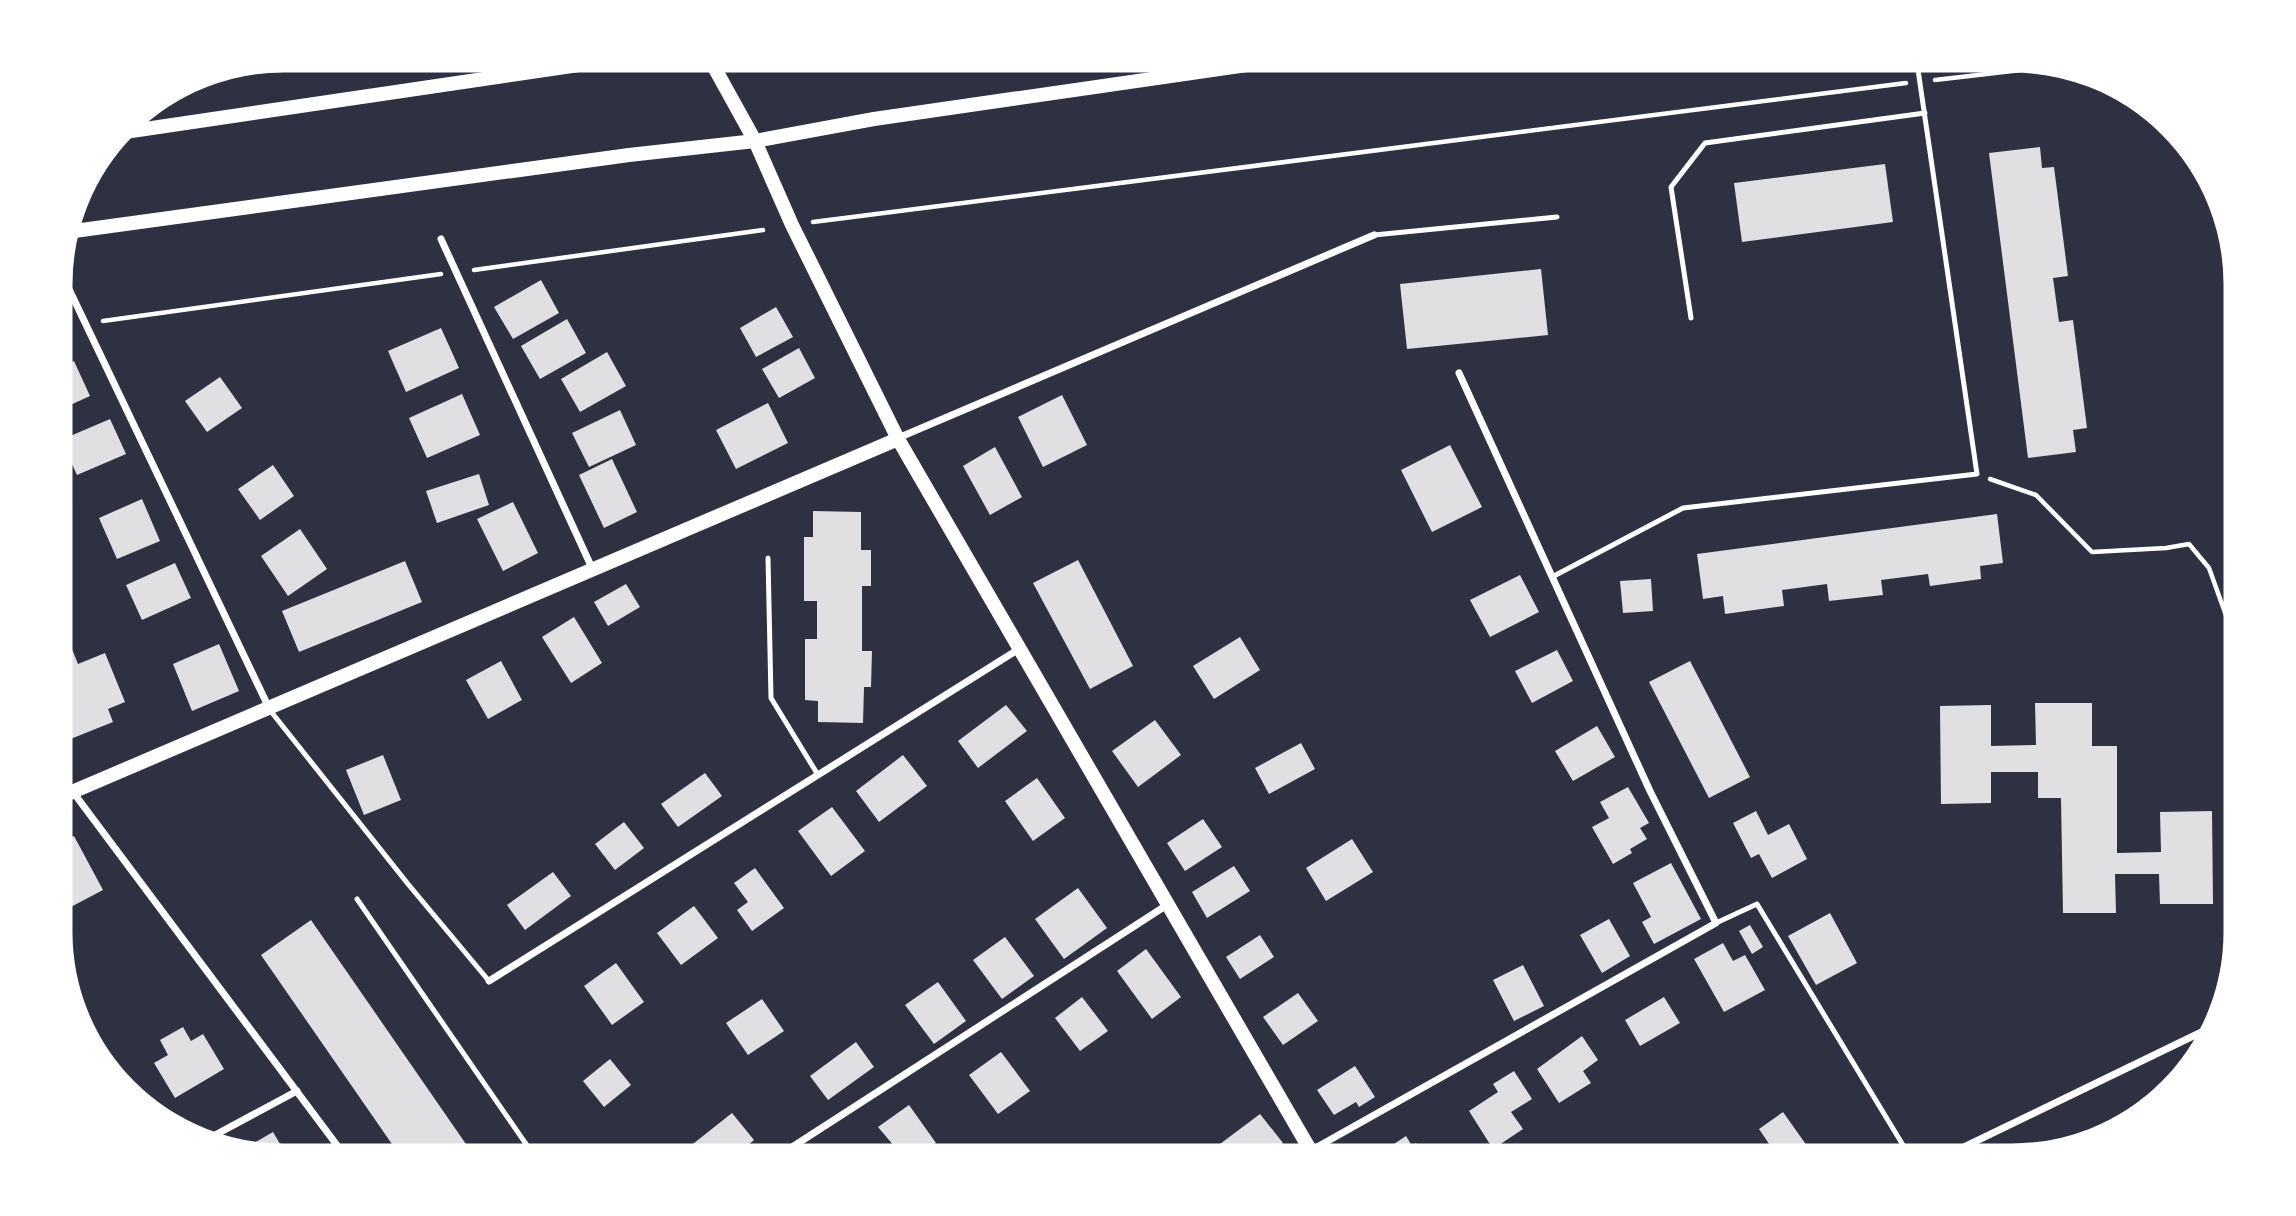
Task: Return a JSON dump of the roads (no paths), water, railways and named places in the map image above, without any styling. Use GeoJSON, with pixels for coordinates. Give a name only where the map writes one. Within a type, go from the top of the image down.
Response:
{"type":"FeatureCollection","features":[{"type":"Feature","properties":{"kind":"main road"},"geometry":{"type":"LineString","coordinates":[[75,231],[629,155],[755,141],[874,119],[1224,68]]}},
{"type":"Feature","properties":{"kind":"main road"},"geometry":{"type":"LineString","coordinates":[[131,131],[553,69]]}},
{"type":"Feature","properties":{"kind":"main road"},"geometry":{"type":"LineString","coordinates":[[715,69],[755,141],[792,225],[898,439],[1309,1147]]}},
{"type":"Feature","properties":{"kind":"main road"},"geometry":{"type":"LineString","coordinates":[[68,794],[898,439]]}},
{"type":"Feature","properties":{"kind":"street"},"geometry":{"type":"LineString","coordinates":[[898,439],[1374,234]]}},
{"type":"Feature","properties":{"kind":"street"},"geometry":{"type":"LineString","coordinates":[[441,239],[592,568]]}},
{"type":"Feature","properties":{"kind":"street"},"geometry":{"type":"LineString","coordinates":[[69,289],[269,709]]}},
{"type":"Feature","properties":{"kind":"street"},"geometry":{"type":"LineString","coordinates":[[1325,1147],[1716,923],[1650,792],[1459,373]]}},
{"type":"Feature","properties":{"kind":"street"},"geometry":{"type":"LineString","coordinates":[[489,981],[1019,649]]}},
{"type":"Feature","properties":{"kind":"street"},"geometry":{"type":"LineString","coordinates":[[72,792],[339,1148]]}},
{"type":"Feature","properties":{"kind":"street"},"geometry":{"type":"LineString","coordinates":[[791,1148],[1167,905]]}},
{"type":"Feature","properties":{"kind":"street"},"geometry":{"type":"LineString","coordinates":[[1964,1147],[2202,1032]]}},
{"type":"Feature","properties":{"kind":"street"},"geometry":{"type":"LineString","coordinates":[[214,1136],[297,1091]]}},
{"type":"Feature","properties":{"kind":"lane"},"geometry":{"type":"LineString","coordinates":[[1552,577],[1684,508],[1976,474],[1918,68]]}},
{"type":"Feature","properties":{"kind":"lane"},"geometry":{"type":"LineString","coordinates":[[1691,318],[1671,187],[1704,142],[1925,113]]}},
{"type":"Feature","properties":{"kind":"lane"},"geometry":{"type":"LineString","coordinates":[[1374,234],[1557,217]]}},
{"type":"Feature","properties":{"kind":"lane"},"geometry":{"type":"LineString","coordinates":[[768,558],[771,698],[818,775]]}},
{"type":"Feature","properties":{"kind":"lane"},"geometry":{"type":"LineString","coordinates":[[269,709],[489,981]]}},
{"type":"Feature","properties":{"kind":"lane"},"geometry":{"type":"LineString","coordinates":[[357,899],[529,1148]]}},
{"type":"Feature","properties":{"kind":"lane"},"geometry":{"type":"LineString","coordinates":[[1716,923],[1758,904],[1904,1147]]}}]}
